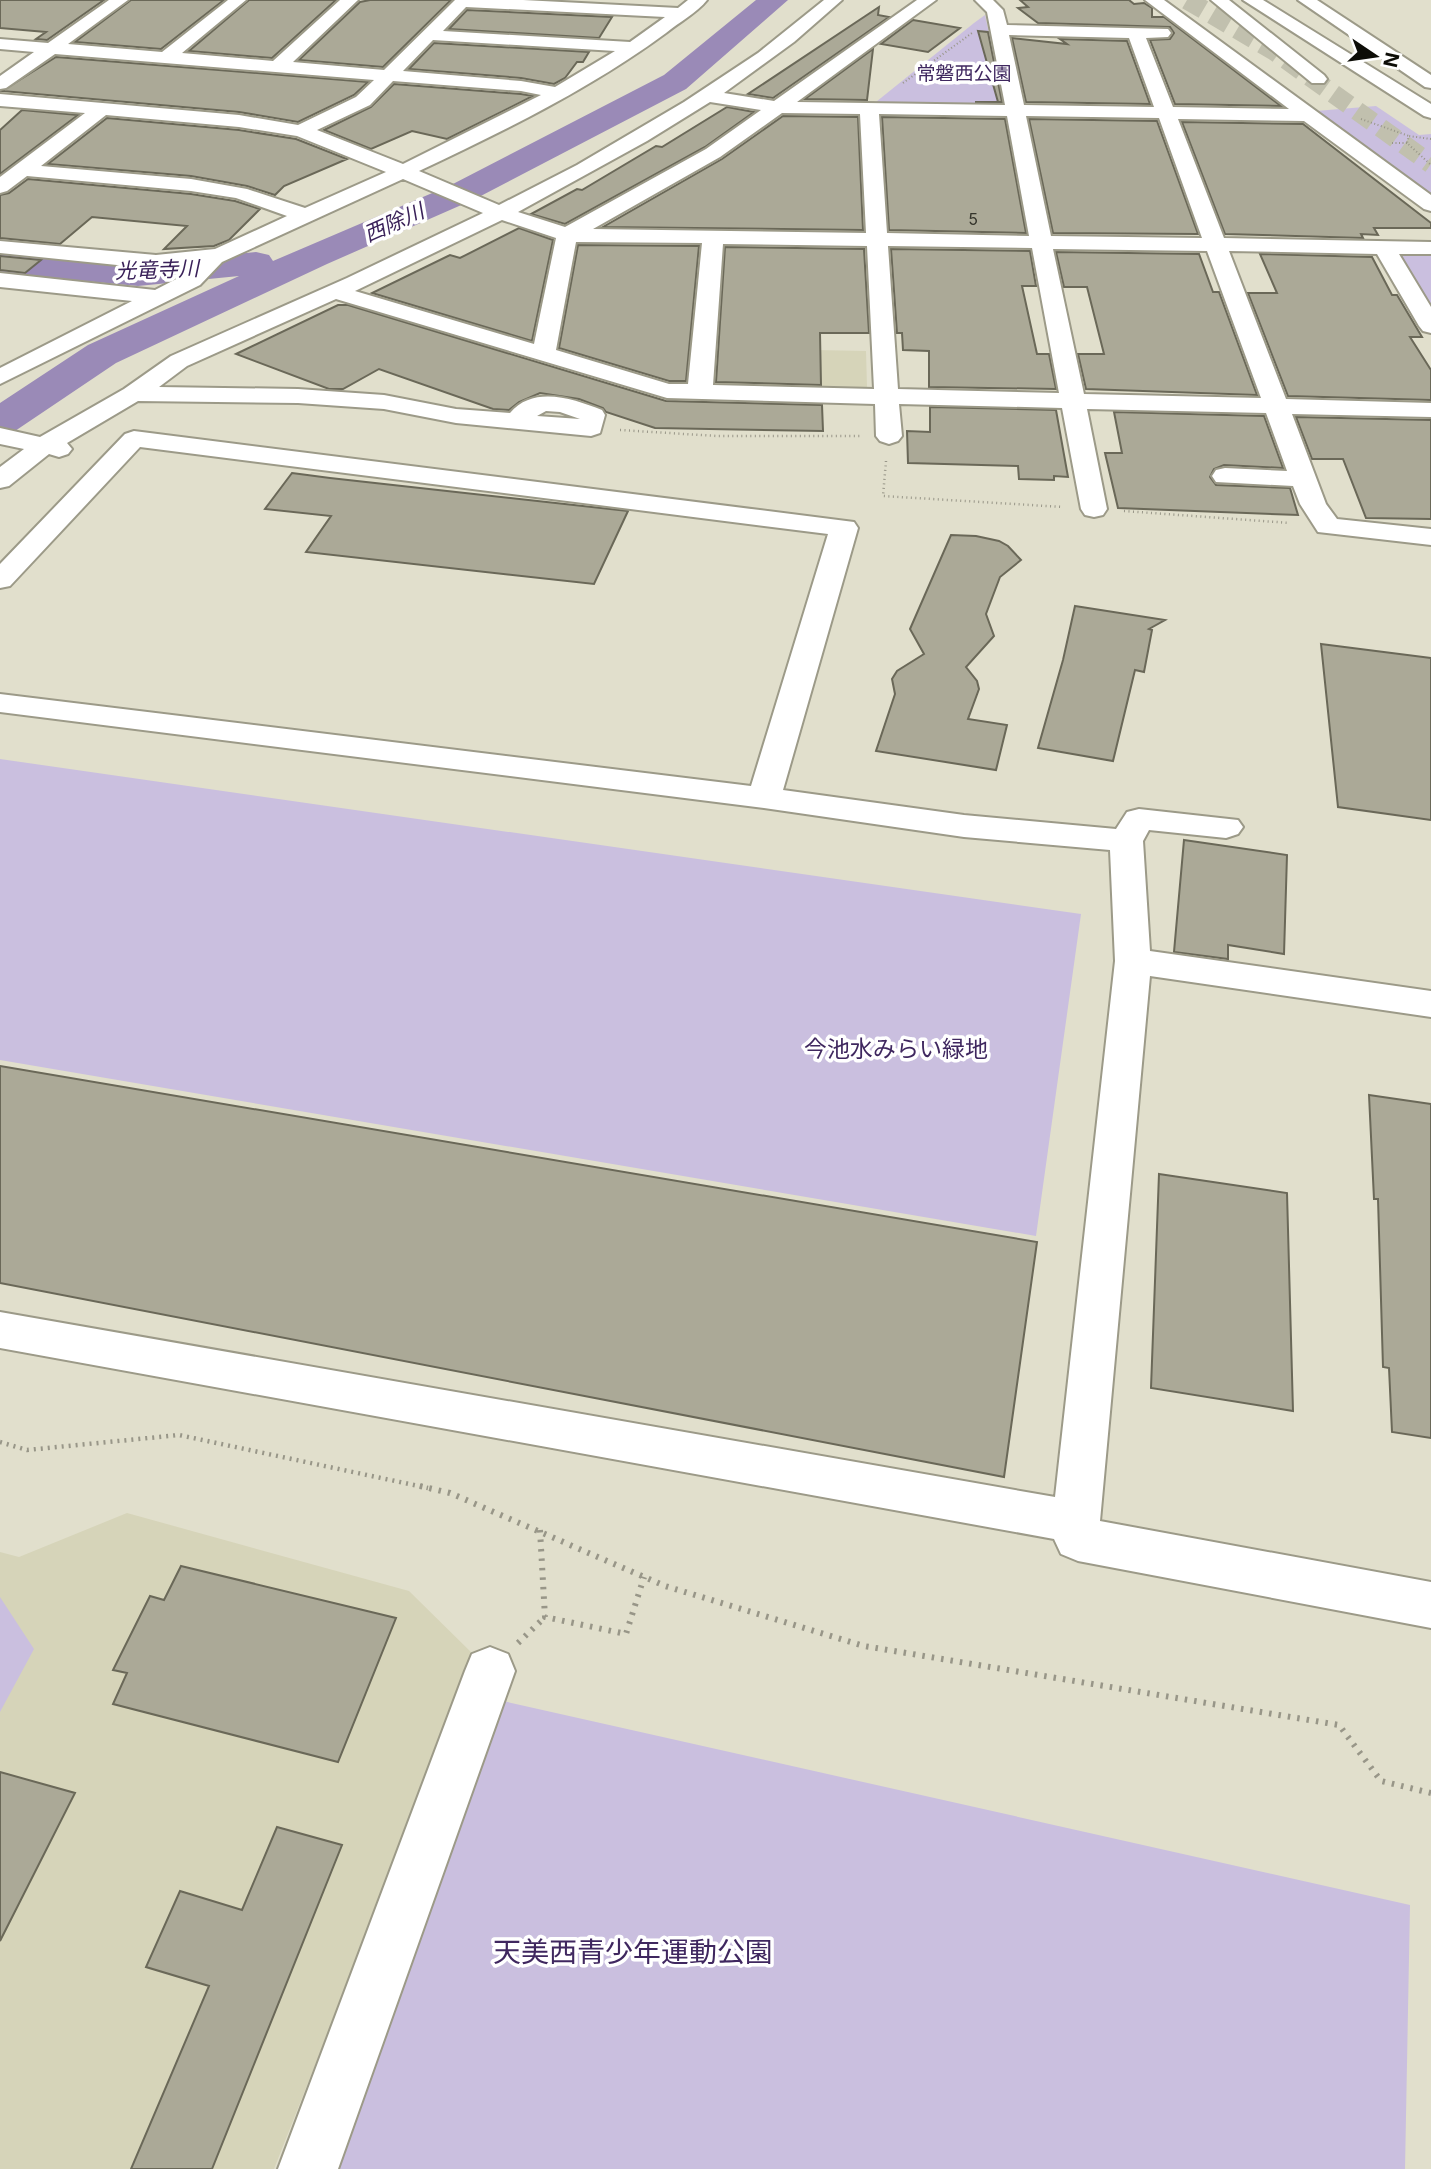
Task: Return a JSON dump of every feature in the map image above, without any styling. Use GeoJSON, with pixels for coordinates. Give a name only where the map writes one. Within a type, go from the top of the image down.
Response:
{"type":"FeatureCollection","features":[{"type":"Feature","properties":{"kind":"main road"},"geometry":{"type":"LineString","coordinates":[[0,84],[120,0]]}},
{"type":"Feature","properties":{"kind":"main road"},"geometry":{"type":"LineString","coordinates":[[166,57],[238,0]]}},
{"type":"Feature","properties":{"kind":"main road"},"geometry":{"type":"LineString","coordinates":[[278,66],[350,0]]}},
{"type":"Feature","properties":{"kind":"main road"},"geometry":{"type":"LineString","coordinates":[[0,247],[144,261],[214,257],[304,232],[426,177],[566,98],[699,0]]}},
{"type":"Feature","properties":{"kind":"main road"},"geometry":{"type":"LineString","coordinates":[[0,480],[42,447],[133,394],[179,361],[335,292],[597,162],[707,96],[777,48],[834,0]]}},
{"type":"Feature","properties":{"kind":"main road"},"geometry":{"type":"LineString","coordinates":[[544,352],[567,235],[713,153],[928,0]]}},
{"type":"Feature","properties":{"kind":"main road"},"geometry":{"type":"LineString","coordinates":[[983,0],[995,10],[999,28],[1094,509]]}},
{"type":"Feature","properties":{"kind":"main road"},"geometry":{"type":"LineString","coordinates":[[1153,0],[1431,205]]}},
{"type":"Feature","properties":{"kind":"main road"},"geometry":{"type":"LineString","coordinates":[[1219,0],[1318,79]]}},
{"type":"Feature","properties":{"kind":"main road"},"geometry":{"type":"LineString","coordinates":[[1251,0],[1431,112]]}},
{"type":"Feature","properties":{"kind":"main road"},"geometry":{"type":"LineString","coordinates":[[1306,0],[1431,83]]}},
{"type":"Feature","properties":{"kind":"main road"},"geometry":{"type":"LineString","coordinates":[[300,131],[363,101],[463,1],[683,13]]}},
{"type":"Feature","properties":{"kind":"main road"},"geometry":{"type":"LineString","coordinates":[[999,28],[1199,34]]}},
{"type":"Feature","properties":{"kind":"main road"},"geometry":{"type":"LineString","coordinates":[[1136,33],[1313,504],[1328,526],[1431,537]]}},
{"type":"Feature","properties":{"kind":"main road"},"geometry":{"type":"LineString","coordinates":[[429,35],[632,47]]}},
{"type":"Feature","properties":{"kind":"main road"},"geometry":{"type":"LineString","coordinates":[[0,44],[521,86],[566,98],[605,86]]}},
{"type":"Feature","properties":{"kind":"main road"},"geometry":{"type":"LineString","coordinates":[[707,96],[779,107],[1309,116]]}},
{"type":"Feature","properties":{"kind":"main road"},"geometry":{"type":"LineString","coordinates":[[0,100],[239,121],[300,131],[334,142],[402,172],[426,177],[496,211],[567,235],[1431,248]]}},
{"type":"Feature","properties":{"kind":"main road"},"geometry":{"type":"LineString","coordinates":[[0,187],[102,109]]}},
{"type":"Feature","properties":{"kind":"main road"},"geometry":{"type":"LineString","coordinates":[[869,109],[889,436]]}},
{"type":"Feature","properties":{"kind":"main road"},"geometry":{"type":"LineString","coordinates":[[159,182],[187,162]]}},
{"type":"Feature","properties":{"kind":"main road"},"geometry":{"type":"LineString","coordinates":[[23,170],[187,184],[240,193],[304,215]]}},
{"type":"Feature","properties":{"kind":"main road"},"geometry":{"type":"LineString","coordinates":[[0,377],[192,281],[214,257],[402,172]]}},
{"type":"Feature","properties":{"kind":"main road"},"geometry":{"type":"LineString","coordinates":[[116,197],[137,180]]}},
{"type":"Feature","properties":{"kind":"main road"},"geometry":{"type":"LineString","coordinates":[[167,203],[187,184]]}},
{"type":"Feature","properties":{"kind":"main road"},"geometry":{"type":"LineString","coordinates":[[700,391],[713,237]]}},
{"type":"Feature","properties":{"kind":"main road"},"geometry":{"type":"LineString","coordinates":[[144,261],[169,239]]}},
{"type":"Feature","properties":{"kind":"main road"},"geometry":{"type":"LineString","coordinates":[[1384,247],[1431,326]]}},
{"type":"Feature","properties":{"kind":"main road"},"geometry":{"type":"LineString","coordinates":[[0,280],[156,298]]}},
{"type":"Feature","properties":{"kind":"main road"},"geometry":{"type":"LineString","coordinates":[[335,292],[667,390],[1431,411]]}},
{"type":"Feature","properties":{"kind":"main road"},"geometry":{"type":"LineString","coordinates":[[3,354],[126,294]]}},
{"type":"Feature","properties":{"kind":"main road"},"geometry":{"type":"LineString","coordinates":[[133,394],[298,396],[384,402],[456,416],[518,422],[520,416],[539,404],[556,402],[593,415],[591,428]]}},
{"type":"Feature","properties":{"kind":"main road"},"geometry":{"type":"LineString","coordinates":[[0,436],[42,447],[97,453],[134,439],[844,528],[764,797]]}},
{"type":"Feature","properties":{"kind":"main road"},"geometry":{"type":"LineString","coordinates":[[0,580],[97,453]]}},
{"type":"Feature","properties":{"kind":"main road"},"geometry":{"type":"LineString","coordinates":[[1225,477],[1303,479]]}},
{"type":"Feature","properties":{"kind":"main road"},"geometry":{"type":"LineString","coordinates":[[0,703],[764,797],[964,826],[1126,841]]}},
{"type":"Feature","properties":{"kind":"main road"},"geometry":{"type":"LineString","coordinates":[[1226,827],[1139,819],[1126,841],[1133,961],[1076,1522],[1078,1539],[1431,1605]]}},
{"type":"Feature","properties":{"kind":"main road"},"geometry":{"type":"LineString","coordinates":[[1133,961],[1431,1004]]}},
{"type":"Feature","properties":{"kind":"main road"},"geometry":{"type":"LineString","coordinates":[[0,1330],[1076,1522]]}},
{"type":"Feature","properties":{"kind":"main road"},"geometry":{"type":"LineString","coordinates":[[308,2169],[489,1671]]}},
{"type":"Feature","properties":{"kind":"path"},"geometry":{"type":"LineString","coordinates":[[893,110],[895,89],[978,28],[999,28]]}},
{"type":"Feature","properties":{"kind":"path"},"geometry":{"type":"LineString","coordinates":[[1354,118],[1371,120],[1409,136],[1431,139]]}},
{"type":"Feature","properties":{"kind":"path"},"geometry":{"type":"LineString","coordinates":[[1409,136],[1406,143],[1431,165]]}},
{"type":"Feature","properties":{"kind":"path"},"geometry":{"type":"LineString","coordinates":[[591,428],[717,436],[889,436],[883,496],[1328,526]]}},
{"type":"Feature","properties":{"kind":"path"},"geometry":{"type":"LineString","coordinates":[[0,1442],[27,1450],[179,1435],[450,1493],[540,1530],[665,1587],[864,1646],[1339,1725],[1381,1781],[1431,1793]]}},
{"type":"Feature","properties":{"kind":"path"},"geometry":{"type":"LineString","coordinates":[[540,1530],[545,1617],[626,1634],[644,1577]]}},
{"type":"Feature","properties":{"kind":"shaded area"},"geometry":{"type":"Polygon","coordinates":[[[714,348],[866,351],[867,387],[858,392],[710,390],[714,348]]]}},
{"type":"Feature","properties":{"kind":"shaded area"},"geometry":{"type":"Polygon","coordinates":[[[127,1513],[409,1591],[476,1657],[274,2169],[0,2169],[0,1552],[19,1557],[127,1513]]]}},
{"type":"Feature","properties":{"kind":"green space","name":"常磐西公園"},"geometry":{"type":"Polygon","coordinates":[[[985,15],[1005,105],[871,106],[974,23],[985,15]]]}},
{"type":"Feature","properties":{"kind":"green space"},"geometry":{"type":"Polygon","coordinates":[[[1376,106],[1419,135],[1431,134],[1431,195],[1316,111],[1376,106]]]}},
{"type":"Feature","properties":{"kind":"green space"},"geometry":{"type":"Polygon","coordinates":[[[1399,252],[1431,253],[1431,312],[1395,255],[1399,252]]]}},
{"type":"Feature","properties":{"kind":"green space","name":"今池水みらい緑地"},"geometry":{"type":"Polygon","coordinates":[[[0,759],[1081,914],[1036,1236],[0,1060],[0,759]]]}},
{"type":"Feature","properties":{"kind":"green space"},"geometry":{"type":"Polygon","coordinates":[[[0,1597],[34,1649],[0,1712],[0,1597]]]}},
{"type":"Feature","properties":{"kind":"green space","name":"天美西青少年運動公園"},"geometry":{"type":"Polygon","coordinates":[[[494,1699],[1410,1905],[1405,2169],[325,2169],[494,1699]]]}},
{"type":"Feature","properties":{"kind":"building"},"geometry":{"type":"Polygon","coordinates":[[[0,0],[104,0],[47,40],[36,39],[46,32],[0,28],[0,0]]]}},
{"type":"Feature","properties":{"kind":"building"},"geometry":{"type":"Polygon","coordinates":[[[131,0],[224,0],[161,49],[75,42],[131,0]]]}},
{"type":"Feature","properties":{"kind":"building"},"geometry":{"type":"Polygon","coordinates":[[[249,0],[336,0],[272,58],[189,51],[249,0]]]}},
{"type":"Feature","properties":{"kind":"building"},"geometry":{"type":"Polygon","coordinates":[[[451,0],[383,67],[299,60],[360,2],[451,0]]]}},
{"type":"Feature","properties":{"kind":"building"},"geometry":{"type":"Polygon","coordinates":[[[1020,0],[1129,0],[1134,4],[1144,3],[1152,8],[1152,17],[1164,17],[1281,106],[1175,104],[1150,40],[1170,39],[1174,33],[1170,27],[1038,23],[1018,8],[1028,7],[1020,0]]]}},
{"type":"Feature","properties":{"kind":"building"},"geometry":{"type":"Polygon","coordinates":[[[879,7],[878,15],[889,17],[773,98],[748,94],[879,7]]]}},
{"type":"Feature","properties":{"kind":"building"},"geometry":{"type":"Polygon","coordinates":[[[467,10],[612,17],[599,38],[449,29],[467,10]]]}},
{"type":"Feature","properties":{"kind":"building"},"geometry":{"type":"Polygon","coordinates":[[[913,20],[960,28],[928,52],[881,44],[913,20]]]}},
{"type":"Feature","properties":{"kind":"building"},"geometry":{"type":"Polygon","coordinates":[[[978,31],[988,32],[1002,102],[998,102],[978,31]]]}},
{"type":"Feature","properties":{"kind":"building"},"geometry":{"type":"Polygon","coordinates":[[[1012,38],[1067,44],[1060,39],[1127,41],[1150,104],[1026,102],[1012,38]]]}},
{"type":"Feature","properties":{"kind":"building"},"geometry":{"type":"Polygon","coordinates":[[[434,43],[589,52],[583,62],[577,62],[565,78],[554,84],[521,78],[409,69],[434,43]]]}},
{"type":"Feature","properties":{"kind":"building"},"geometry":{"type":"Polygon","coordinates":[[[873,49],[867,100],[805,99],[873,49]]]}},
{"type":"Feature","properties":{"kind":"building"},"geometry":{"type":"Polygon","coordinates":[[[56,57],[368,82],[354,95],[298,122],[239,112],[2,91],[56,57]]]}},
{"type":"Feature","properties":{"kind":"building"},"geometry":{"type":"Polygon","coordinates":[[[394,84],[533,96],[447,139],[412,131],[371,149],[324,130],[371,107],[394,84]]]}},
{"type":"Feature","properties":{"kind":"building"},"geometry":{"type":"Polygon","coordinates":[[[727,107],[754,112],[705,147],[565,224],[531,214],[577,189],[582,190],[656,146],[662,147],[727,107]]]}},
{"type":"Feature","properties":{"kind":"building"},"geometry":{"type":"Polygon","coordinates":[[[22,110],[78,115],[0,174],[0,130],[22,110]]]}},
{"type":"Feature","properties":{"kind":"building"},"geometry":{"type":"Polygon","coordinates":[[[783,116],[858,117],[863,230],[603,227],[722,159],[783,116]]]}},
{"type":"Feature","properties":{"kind":"building"},"geometry":{"type":"Polygon","coordinates":[[[882,117],[1005,119],[1026,233],[889,230],[882,117]]]}},
{"type":"Feature","properties":{"kind":"building"},"geometry":{"type":"Polygon","coordinates":[[[107,118],[239,130],[296,139],[347,159],[284,186],[275,195],[247,186],[191,176],[48,164],[107,118]]]}},
{"type":"Feature","properties":{"kind":"building"},"geometry":{"type":"Polygon","coordinates":[[[1029,119],[1157,121],[1198,234],[1053,233],[1029,119]]]}},
{"type":"Feature","properties":{"kind":"building"},"geometry":{"type":"Polygon","coordinates":[[[1182,122],[1303,124],[1431,223],[1431,228],[1374,228],[1378,235],[1361,234],[1363,238],[1225,234],[1182,122]]]}},
{"type":"Feature","properties":{"kind":"building"},"geometry":{"type":"Polygon","coordinates":[[[28,179],[191,194],[235,201],[260,209],[229,240],[214,246],[164,249],[187,226],[92,217],[60,244],[0,238],[0,195],[9,193],[28,179]]]}},
{"type":"Feature","properties":{"kind":"building"},"geometry":{"type":"Polygon","coordinates":[[[519,228],[553,240],[532,341],[372,293],[450,255],[460,258],[519,228]]]}},
{"type":"Feature","properties":{"kind":"building"},"geometry":{"type":"Polygon","coordinates":[[[578,245],[699,246],[686,381],[669,381],[559,348],[578,245]]]}},
{"type":"Feature","properties":{"kind":"building"},"geometry":{"type":"Polygon","coordinates":[[[725,247],[864,249],[869,333],[820,333],[821,385],[716,382],[725,247]]]}},
{"type":"Feature","properties":{"kind":"building"},"geometry":{"type":"Polygon","coordinates":[[[891,249],[1030,251],[1036,286],[1022,286],[1037,354],[1049,354],[1056,389],[929,387],[929,351],[903,350],[902,333],[897,333],[891,249]]]}},
{"type":"Feature","properties":{"kind":"building"},"geometry":{"type":"Polygon","coordinates":[[[1056,252],[1199,254],[1213,292],[1219,292],[1257,395],[1086,389],[1078,354],[1104,354],[1087,287],[1064,287],[1056,252]]]}},
{"type":"Feature","properties":{"kind":"building"},"geometry":{"type":"Polygon","coordinates":[[[1260,254],[1372,257],[1392,295],[1397,295],[1422,337],[1410,337],[1431,370],[1431,400],[1288,396],[1248,293],[1277,293],[1260,254]]]}},
{"type":"Feature","properties":{"kind":"building"},"geometry":{"type":"Polygon","coordinates":[[[0,256],[41,260],[25,273],[0,270],[0,256]]]}},
{"type":"Feature","properties":{"kind":"building"},"geometry":{"type":"Polygon","coordinates":[[[338,305],[348,305],[666,401],[822,405],[823,431],[655,428],[606,412],[603,408],[579,399],[540,393],[519,402],[509,410],[493,409],[379,369],[343,389],[329,389],[236,354],[338,305]]]}},
{"type":"Feature","properties":{"kind":"building"},"geometry":{"type":"Polygon","coordinates":[[[930,407],[1056,410],[1068,477],[1054,476],[1054,480],[1019,479],[1018,466],[908,463],[907,431],[930,432],[930,407]]]}},
{"type":"Feature","properties":{"kind":"building"},"geometry":{"type":"Polygon","coordinates":[[[1114,412],[1264,416],[1283,468],[1224,465],[1214,469],[1210,477],[1216,485],[1290,488],[1298,515],[1118,508],[1105,453],[1122,453],[1114,412]]]}},
{"type":"Feature","properties":{"kind":"building"},"geometry":{"type":"Polygon","coordinates":[[[1296,417],[1431,420],[1431,519],[1366,518],[1343,459],[1312,459],[1296,417]]]}},
{"type":"Feature","properties":{"kind":"building"},"geometry":{"type":"Polygon","coordinates":[[[292,473],[628,511],[594,584],[306,552],[331,516],[265,509],[292,473]]]}},
{"type":"Feature","properties":{"kind":"building"},"geometry":{"type":"Polygon","coordinates":[[[951,535],[976,536],[999,541],[1021,560],[1000,577],[986,614],[994,636],[966,667],[977,681],[979,689],[968,719],[1007,725],[996,770],[876,751],[895,694],[892,679],[897,671],[924,654],[910,629],[951,535]]]}},
{"type":"Feature","properties":{"kind":"building"},"geometry":{"type":"Polygon","coordinates":[[[1075,606],[1165,620],[1149,629],[1152,630],[1144,672],[1135,670],[1113,761],[1038,748],[1075,606]]]}},
{"type":"Feature","properties":{"kind":"building"},"geometry":{"type":"Polygon","coordinates":[[[1321,644],[1431,658],[1431,820],[1338,807],[1321,644]]]}},
{"type":"Feature","properties":{"kind":"building"},"geometry":{"type":"Polygon","coordinates":[[[1184,840],[1287,855],[1284,954],[1228,945],[1228,959],[1174,952],[1184,840]]]}},
{"type":"Feature","properties":{"kind":"building"},"geometry":{"type":"Polygon","coordinates":[[[0,1066],[1037,1242],[1004,1477],[0,1283],[0,1066]]]}},
{"type":"Feature","properties":{"kind":"building"},"geometry":{"type":"Polygon","coordinates":[[[1369,1095],[1431,1104],[1431,1438],[1392,1432],[1389,1368],[1383,1367],[1378,1199],[1374,1199],[1369,1095]]]}},
{"type":"Feature","properties":{"kind":"building"},"geometry":{"type":"Polygon","coordinates":[[[1159,1174],[1287,1193],[1293,1411],[1151,1388],[1159,1174]]]}},
{"type":"Feature","properties":{"kind":"building"},"geometry":{"type":"Polygon","coordinates":[[[181,1566],[396,1618],[338,1762],[113,1704],[127,1673],[113,1670],[150,1596],[164,1600],[181,1566]]]}},
{"type":"Feature","properties":{"kind":"building"},"geometry":{"type":"Polygon","coordinates":[[[0,1772],[75,1793],[0,1941],[0,1772]]]}},
{"type":"Feature","properties":{"kind":"building"},"geometry":{"type":"Polygon","coordinates":[[[277,1827],[342,1845],[212,2169],[131,2169],[209,1986],[146,1967],[180,1891],[242,1910],[277,1827]]]}},
{"type":"Feature","properties":{"kind":"waterway","name":"西除川"},"geometry":{"type":"LineString","coordinates":[[0,422],[102,354],[314,256],[463,192],[675,82],[774,0]]}},
{"type":"Feature","properties":{"kind":"waterway","name":"光竜寺川"},"geometry":{"type":"LineString","coordinates":[[0,262],[138,275],[256,263]]}},
{"type":"Feature","properties":{"kind":"tunnel"},"geometry":{"type":"LineString","coordinates":[[1187,0],[1274,51],[1431,164]]}}]}
